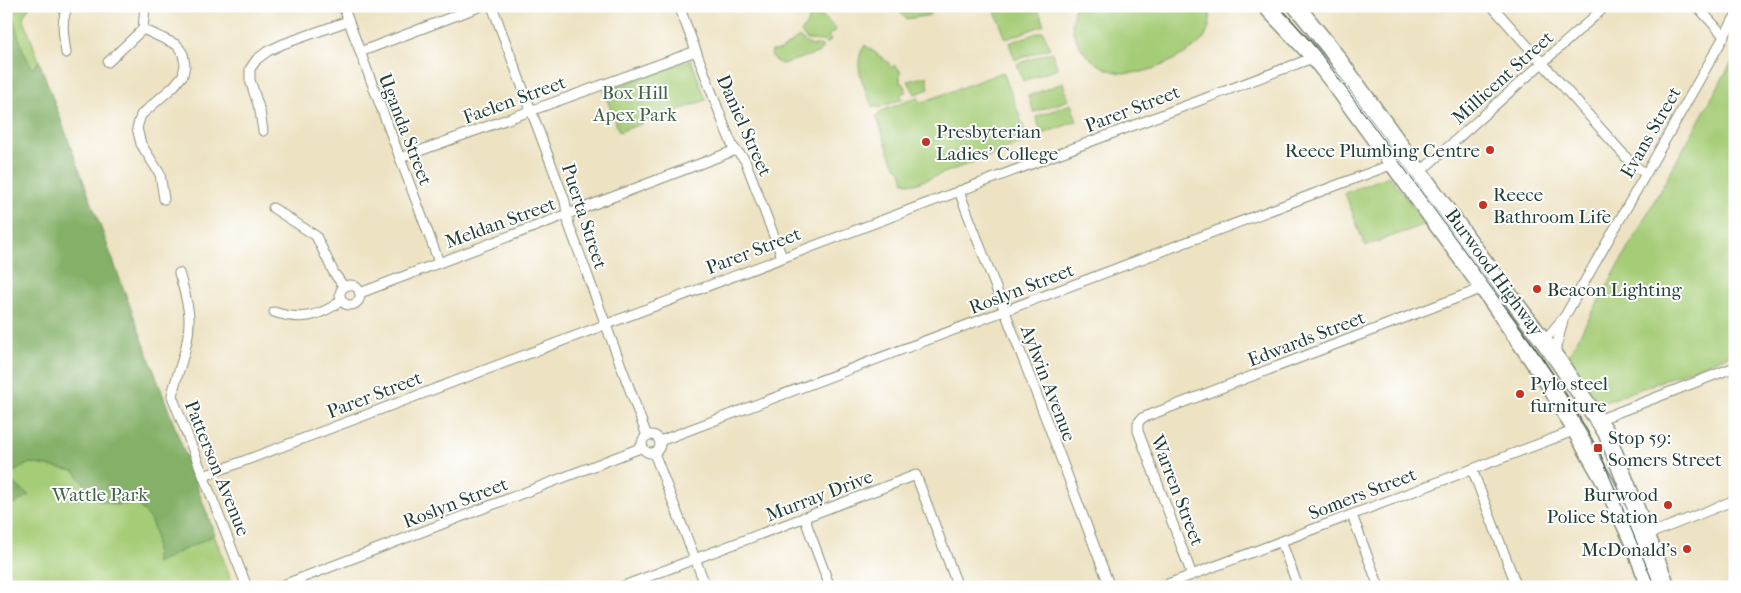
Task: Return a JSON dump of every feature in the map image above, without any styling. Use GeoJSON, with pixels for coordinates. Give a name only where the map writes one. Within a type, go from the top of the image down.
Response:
{"type":"FeatureCollection","features":[{"type":"Feature","properties":{"kind":"highway","name":"Burwood Highway"},"geometry":{"type":"LineString","coordinates":[[1266,6],[1313,56],[1364,122],[1392,164],[1483,288],[1549,384],[1606,484],[1639,537],[1666,587]]}},
{"type":"Feature","properties":{"kind":"highway","name":"Burwood Highway"},"geometry":{"type":"LineString","coordinates":[[1296,6],[1330,48],[1498,282],[1544,341],[1606,432],[1614,450],[1639,537],[1650,587]]}},
{"type":"Feature","properties":{"kind":"highway"},"geometry":{"type":"LineString","coordinates":[[1313,56],[1330,48]]}},
{"type":"Feature","properties":{"kind":"highway"},"geometry":{"type":"LineString","coordinates":[[1483,288],[1498,282]]}},
{"type":"Feature","properties":{"kind":"highway"},"geometry":{"type":"LineString","coordinates":[[1544,341],[1541,356],[1549,384]]}},
{"type":"Feature","properties":{"kind":"highway"},"geometry":{"type":"LineString","coordinates":[[1576,430],[1598,420]]}},
{"type":"Feature","properties":{"kind":"street"},"geometry":{"type":"LineString","coordinates":[[66,53],[63,30],[64,16],[68,6]]}},
{"type":"Feature","properties":{"kind":"street"},"geometry":{"type":"LineString","coordinates":[[108,62],[143,29],[145,6]]}},
{"type":"Feature","properties":{"kind":"street","name":"Uganda Street"},"geometry":{"type":"LineString","coordinates":[[343,6],[439,262]]}},
{"type":"Feature","properties":{"kind":"street"},"geometry":{"type":"LineString","coordinates":[[360,52],[480,6]]}},
{"type":"Feature","properties":{"kind":"street","name":"Puerta Street"},"geometry":{"type":"LineString","coordinates":[[492,6],[565,201],[569,225],[647,436]]}},
{"type":"Feature","properties":{"kind":"street","name":"Daniel Street"},"geometry":{"type":"LineString","coordinates":[[679,6],[726,130],[736,150],[745,160],[782,257]]}},
{"type":"Feature","properties":{"kind":"street"},"geometry":{"type":"LineString","coordinates":[[1492,6],[1632,164],[1645,173]]}},
{"type":"Feature","properties":{"kind":"street","name":"Millicent Street"},"geometry":{"type":"LineString","coordinates":[[1420,172],[1606,6]]}},
{"type":"Feature","properties":{"kind":"street"},"geometry":{"type":"LineString","coordinates":[[1697,6],[1724,36]]}},
{"type":"Feature","properties":{"kind":"street","name":"Evans Street"},"geometry":{"type":"LineString","coordinates":[[1544,341],[1565,316],[1735,17]]}},
{"type":"Feature","properties":{"kind":"street"},"geometry":{"type":"LineString","coordinates":[[264,132],[260,111],[250,80],[250,69],[257,59],[283,44],[348,21]]}},
{"type":"Feature","properties":{"kind":"street"},"geometry":{"type":"LineString","coordinates":[[143,29],[177,45],[183,54],[185,65],[183,75],[174,86],[140,115],[137,128],[140,144],[160,174],[164,199]]}},
{"type":"Feature","properties":{"kind":"street","name":"Faelen Street"},"geometry":{"type":"LineString","coordinates":[[400,158],[696,51]]}},
{"type":"Feature","properties":{"kind":"street","name":"Parer Street"},"geometry":{"type":"LineString","coordinates":[[204,476],[1307,60],[1313,56]]}},
{"type":"Feature","properties":{"kind":"street","name":"Meldan Street"},"geometry":{"type":"LineString","coordinates":[[360,293],[736,150]]}},
{"type":"Feature","properties":{"kind":"street","name":"Roslyn Street"},"geometry":{"type":"LineString","coordinates":[[660,441],[1392,164]]}},
{"type":"Feature","properties":{"kind":"street","name":"Aylwin Avenue"},"geometry":{"type":"LineString","coordinates":[[959,191],[1110,587]]}},
{"type":"Feature","properties":{"kind":"street"},"geometry":{"type":"LineString","coordinates":[[273,208],[316,236],[334,273],[344,287]]}},
{"type":"Feature","properties":{"kind":"street","name":"Patterson Avenue"},"geometry":{"type":"LineString","coordinates":[[179,273],[189,319],[185,350],[175,379],[172,396],[247,587]]}},
{"type":"Feature","properties":{"kind":"street"},"geometry":{"type":"LineString","coordinates":[[354,285],[360,293],[359,300],[354,304],[347,304],[342,300],[341,292],[344,287],[354,285]]}},
{"type":"Feature","properties":{"kind":"street","name":"Edwards Street"},"geometry":{"type":"LineString","coordinates":[[1142,418],[1483,288]]}},
{"type":"Feature","properties":{"kind":"street"},"geometry":{"type":"LineString","coordinates":[[274,312],[289,317],[305,317],[325,311],[342,300]]}},
{"type":"Feature","properties":{"kind":"street","name":"Evans Street"},"geometry":{"type":"LineString","coordinates":[[1557,359],[1556,347],[1565,316]]}},
{"type":"Feature","properties":{"kind":"street"},"geometry":{"type":"LineString","coordinates":[[1598,420],[1735,367]]}},
{"type":"Feature","properties":{"kind":"street","name":"Warren Street"},"geometry":{"type":"LineString","coordinates":[[1142,418],[1138,423],[1138,431],[1192,575]]}},
{"type":"Feature","properties":{"kind":"street","name":"Somers Street"},"geometry":{"type":"LineString","coordinates":[[1164,586],[1576,430]]}},
{"type":"Feature","properties":{"kind":"street"},"geometry":{"type":"LineString","coordinates":[[647,436],[656,436],[660,441],[660,447],[654,453],[649,453],[643,447],[643,440],[647,436]]}},
{"type":"Feature","properties":{"kind":"street","name":"Roslyn Street"},"geometry":{"type":"LineString","coordinates":[[278,587],[643,447]]}},
{"type":"Feature","properties":{"kind":"street"},"geometry":{"type":"LineString","coordinates":[[654,453],[706,587]]}},
{"type":"Feature","properties":{"kind":"street"},"geometry":{"type":"LineString","coordinates":[[1472,469],[1517,587]]}},
{"type":"Feature","properties":{"kind":"street","name":"Murray Drive"},"geometry":{"type":"LineString","coordinates":[[621,587],[916,475],[958,587]]}},
{"type":"Feature","properties":{"kind":"street"},"geometry":{"type":"LineString","coordinates":[[1639,537],[1735,500]]}},
{"type":"Feature","properties":{"kind":"street"},"geometry":{"type":"LineString","coordinates":[[1352,514],[1379,587]]}},
{"type":"Feature","properties":{"kind":"street"},"geometry":{"type":"LineString","coordinates":[[804,518],[830,587]]}},
{"type":"Feature","properties":{"kind":"street"},"geometry":{"type":"LineString","coordinates":[[1281,541],[1298,587]]}},
{"type":"Feature","properties":{"kind":"green space","name":"Wattle Park"},"geometry":{"type":"Polygon","coordinates":[[[6,6],[30,6],[23,17],[156,383],[234,587],[6,587],[6,6]]]}},
{"type":"Feature","properties":{"kind":"green space","name":"Wattle Park"},"geometry":{"type":"Polygon","coordinates":[[[6,6],[9,6],[24,53],[33,69],[39,61],[215,535],[156,563],[155,537],[152,524],[136,503],[115,505],[97,500],[74,471],[30,463],[6,476],[6,6]]]}},
{"type":"Feature","properties":{"kind":"green space"},"geometry":{"type":"Polygon","coordinates":[[[897,6],[927,6],[930,15],[907,19],[895,8],[897,6]]]}},
{"type":"Feature","properties":{"kind":"green space"},"geometry":{"type":"Polygon","coordinates":[[[993,6],[1037,6],[1044,25],[1006,39],[993,6]]]}},
{"type":"Feature","properties":{"kind":"green space"},"geometry":{"type":"Polygon","coordinates":[[[1075,6],[1210,6],[1209,28],[1197,45],[1164,65],[1141,72],[1119,72],[1097,64],[1079,45],[1072,25],[1075,6]]]}},
{"type":"Feature","properties":{"kind":"green space"},"geometry":{"type":"Polygon","coordinates":[[[816,9],[836,29],[828,37],[831,40],[827,44],[823,41],[807,40],[801,33],[816,9]]]}},
{"type":"Feature","properties":{"kind":"green space"},"geometry":{"type":"Polygon","coordinates":[[[1043,31],[1050,48],[1015,60],[1009,43],[1043,31]]]}},
{"type":"Feature","properties":{"kind":"green space"},"geometry":{"type":"Polygon","coordinates":[[[799,37],[809,44],[823,47],[818,53],[782,64],[775,61],[771,54],[772,51],[781,50],[799,37]]]}},
{"type":"Feature","properties":{"kind":"green space"},"geometry":{"type":"Polygon","coordinates":[[[865,45],[889,63],[892,68],[894,65],[900,70],[900,83],[904,84],[906,92],[900,94],[902,99],[873,108],[863,84],[859,68],[861,52],[865,45]]]}},
{"type":"Feature","properties":{"kind":"green space"},"geometry":{"type":"Polygon","coordinates":[[[1052,52],[1058,69],[1023,81],[1017,64],[1052,52]]]}},
{"type":"Feature","properties":{"kind":"green space"},"geometry":{"type":"Polygon","coordinates":[[[1735,56],[1735,353],[1600,404],[1568,362],[1568,356],[1735,56]]]}},
{"type":"Feature","properties":{"kind":"green space","name":"Box Hill Apex Park"},"geometry":{"type":"Polygon","coordinates":[[[691,60],[706,100],[619,132],[604,91],[691,60]]]}},
{"type":"Feature","properties":{"kind":"green space"},"geometry":{"type":"Polygon","coordinates":[[[1003,72],[1029,141],[915,184],[904,182],[901,171],[893,162],[876,116],[880,114],[879,112],[918,97],[920,103],[1003,72]]]}},
{"type":"Feature","properties":{"kind":"green space"},"geometry":{"type":"Polygon","coordinates":[[[927,76],[929,89],[915,94],[908,81],[927,76]]]}},
{"type":"Feature","properties":{"kind":"green space"},"geometry":{"type":"Polygon","coordinates":[[[1063,83],[1069,100],[1034,112],[1028,96],[1063,83]]]}},
{"type":"Feature","properties":{"kind":"green space"},"geometry":{"type":"Polygon","coordinates":[[[1071,104],[1077,121],[1042,134],[1036,117],[1071,104]]]}},
{"type":"Feature","properties":{"kind":"green space"},"geometry":{"type":"Polygon","coordinates":[[[1389,176],[1426,224],[1365,246],[1345,193],[1389,176]]]}},
{"type":"Feature","properties":{"kind":"green space"},"geometry":{"type":"Polygon","coordinates":[[[6,478],[29,495],[6,509],[6,478]]]}},
{"type":"Feature","properties":{"kind":"tram line"},"geometry":{"type":"LineString","coordinates":[[1280,6],[1320,53],[1541,356],[1566,394],[1600,453],[1655,587]]}},
{"type":"Feature","properties":{"kind":"place","name":"Presbyterian Ladies' College"},"geometry":{"type":"Point","coordinates":[926,142]}},
{"type":"Feature","properties":{"kind":"place","name":"Reece Plumbing Centre"},"geometry":{"type":"Point","coordinates":[1490,150]}},
{"type":"Feature","properties":{"kind":"place","name":"Reece Bathroom Life"},"geometry":{"type":"Point","coordinates":[1483,205]}},
{"type":"Feature","properties":{"kind":"place","name":"Beacon Lighting"},"geometry":{"type":"Point","coordinates":[1537,289]}},
{"type":"Feature","properties":{"kind":"place","name":"Pylo steel furniture"},"geometry":{"type":"Point","coordinates":[1520,394]}},
{"type":"Feature","properties":{"kind":"place","name":"Stop 59: Somers Street"},"geometry":{"type":"Point","coordinates":[1598,448]}},
{"type":"Feature","properties":{"kind":"place","name":"Burwood Police Station"},"geometry":{"type":"Point","coordinates":[1668,505]}},
{"type":"Feature","properties":{"kind":"place","name":"McDonald's"},"geometry":{"type":"Point","coordinates":[1687,549]}}]}
